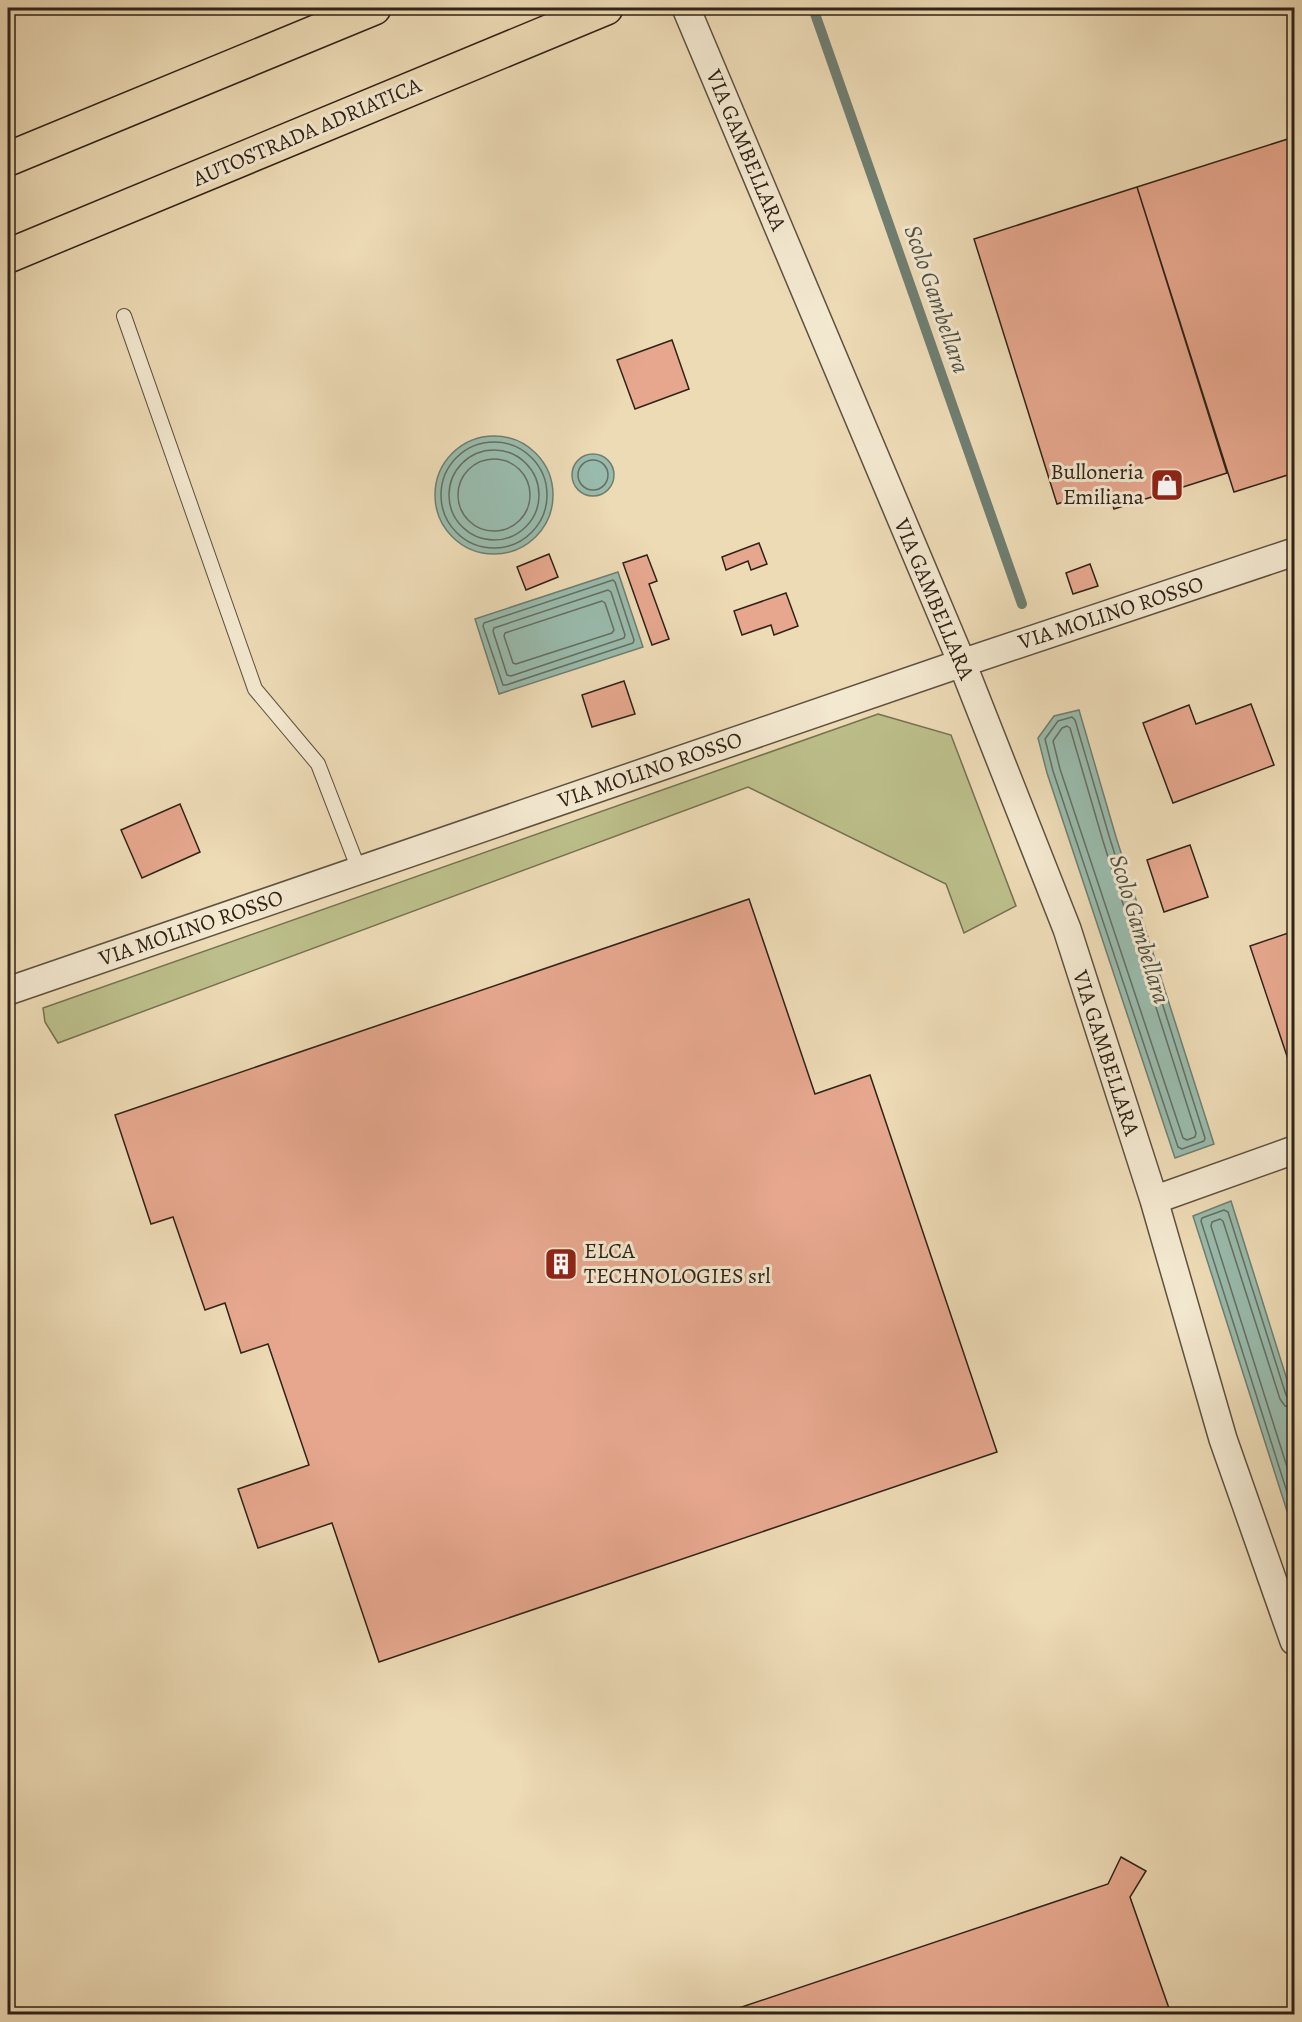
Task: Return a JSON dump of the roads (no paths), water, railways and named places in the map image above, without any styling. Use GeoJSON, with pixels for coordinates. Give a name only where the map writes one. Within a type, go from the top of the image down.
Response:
{"type":"FeatureCollection","features":[{"type":"Feature","properties":{"kind":"highway"},"geometry":{"type":"LineString","coordinates":[[8,159],[374,8]]}},
{"type":"Feature","properties":{"kind":"highway","name":"AUTOSTRADA ADRIATICA"},"geometry":{"type":"LineString","coordinates":[[8,256],[606,8]]}},
{"type":"Feature","properties":{"kind":"street","name":"VIA GAMBELLARA"},"geometry":{"type":"LineString","coordinates":[[686,8],[962,663],[1067,929],[1154,1200],[1223,1439],[1294,1641]]}},
{"type":"Feature","properties":{"kind":"street","name":"VIA MOLINO ROSSO"},"geometry":{"type":"LineString","coordinates":[[8,991],[962,663],[1294,552]]}},
{"type":"Feature","properties":{"kind":"street"},"geometry":{"type":"LineString","coordinates":[[1154,1200],[1294,1150]]}},
{"type":"Feature","properties":{"kind":"lane"},"geometry":{"type":"LineString","coordinates":[[124,316],[255,688],[318,764],[359,870]]}},
{"type":"Feature","properties":{"kind":"water"},"geometry":{"type":"Polygon","coordinates":[[[494,436],[516,441],[536,453],[548,473],[553,495],[548,517],[536,537],[516,549],[494,554],[472,549],[452,537],[440,517],[435,495],[440,473],[452,453],[472,441],[494,436]]]}},
{"type":"Feature","properties":{"kind":"water"},"geometry":{"type":"Polygon","coordinates":[[[593,454],[601,455],[608,460],[613,467],[613,483],[608,490],[601,495],[593,496],[585,495],[578,490],[573,483],[572,475],[573,467],[578,460],[585,455],[593,454]]]}},
{"type":"Feature","properties":{"kind":"water"},"geometry":{"type":"Polygon","coordinates":[[[618,572],[643,647],[499,694],[475,619],[618,572]]]}},
{"type":"Feature","properties":{"kind":"water"},"geometry":{"type":"Polygon","coordinates":[[[1079,710],[1116,837],[1214,1144],[1175,1158],[1047,773],[1038,738],[1054,716],[1079,710]]]}},
{"type":"Feature","properties":{"kind":"water"},"geometry":{"type":"Polygon","coordinates":[[[1231,1201],[1294,1402],[1294,1533],[1193,1216],[1231,1201]]]}},
{"type":"Feature","properties":{"kind":"waterway","name":"Scolo Gambellara"},"geometry":{"type":"LineString","coordinates":[[813,8],[1022,604]]}},
{"type":"Feature","properties":{"kind":"place","name":"Bulloneria Emiliana"},"geometry":{"type":"Point","coordinates":[1167,485]}},
{"type":"Feature","properties":{"kind":"place","name":"ELCA TECHNOLOGIES srl"},"geometry":{"type":"Point","coordinates":[561,1264]}}]}
